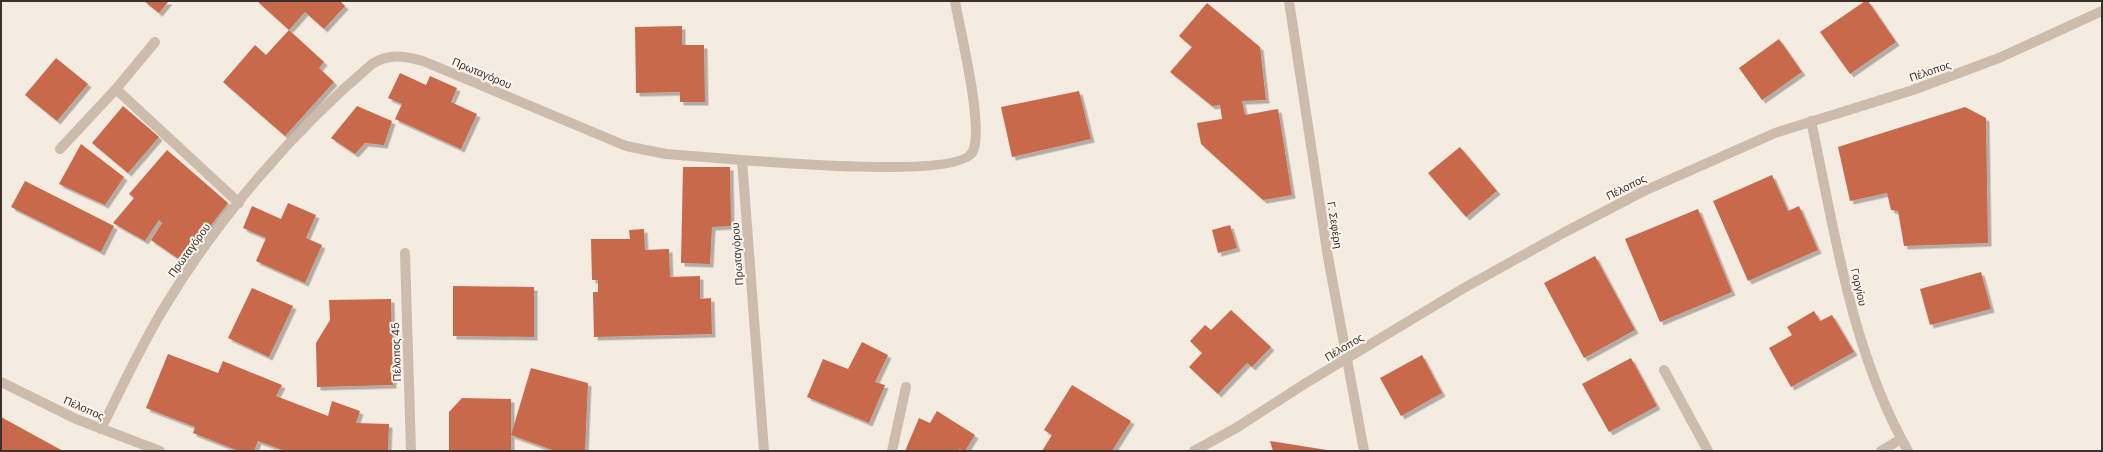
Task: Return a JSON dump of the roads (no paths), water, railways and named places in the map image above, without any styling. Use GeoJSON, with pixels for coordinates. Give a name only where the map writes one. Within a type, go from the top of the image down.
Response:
{"type":"FeatureCollection","features":[{"type":"Feature","properties":{"kind":"street"},"geometry":{"type":"LineString","coordinates":[[742,160],[826,165],[914,167],[947,164],[961,161],[970,156],[975,146],[974,109],[955,1]]}},
{"type":"Feature","properties":{"kind":"street","name":"Γ. Σεφέρη"},"geometry":{"type":"LineString","coordinates":[[1289,1],[1328,257],[1364,451]]}},
{"type":"Feature","properties":{"kind":"street","name":"Πέλοπος"},"geometry":{"type":"LineString","coordinates":[[1194,451],[1236,428],[1471,284],[1565,232],[1644,191],[1757,140],[1811,121],[1959,74],[2018,50],[2102,11]]}},
{"type":"Feature","properties":{"kind":"street"},"geometry":{"type":"LineString","coordinates":[[60,149],[116,88],[155,42]]}},
{"type":"Feature","properties":{"kind":"street","name":"Πρωταγόρου"},"geometry":{"type":"LineString","coordinates":[[100,429],[166,304],[197,257],[239,203],[298,132],[372,64],[381,58],[390,56],[424,61],[626,146],[666,154],[742,160],[764,451]]}},
{"type":"Feature","properties":{"kind":"street"},"geometry":{"type":"LineString","coordinates":[[116,88],[239,203]]}},
{"type":"Feature","properties":{"kind":"street","name":"Γοργίου"},"geometry":{"type":"LineString","coordinates":[[1811,121],[1854,317],[1881,393],[1901,439],[1908,451]]}},
{"type":"Feature","properties":{"kind":"street","name":"Πέλοπος 45"},"geometry":{"type":"LineString","coordinates":[[405,253],[411,451]]}},
{"type":"Feature","properties":{"kind":"street"},"geometry":{"type":"LineString","coordinates":[[1664,370],[1708,451]]}},
{"type":"Feature","properties":{"kind":"street","name":"Πέλοπος"},"geometry":{"type":"LineString","coordinates":[[1,382],[100,429],[160,451]]}},
{"type":"Feature","properties":{"kind":"street"},"geometry":{"type":"LineString","coordinates":[[892,451],[906,387]]}},
{"type":"Feature","properties":{"kind":"street"},"geometry":{"type":"LineString","coordinates":[[1881,451],[1901,439]]}}]}
